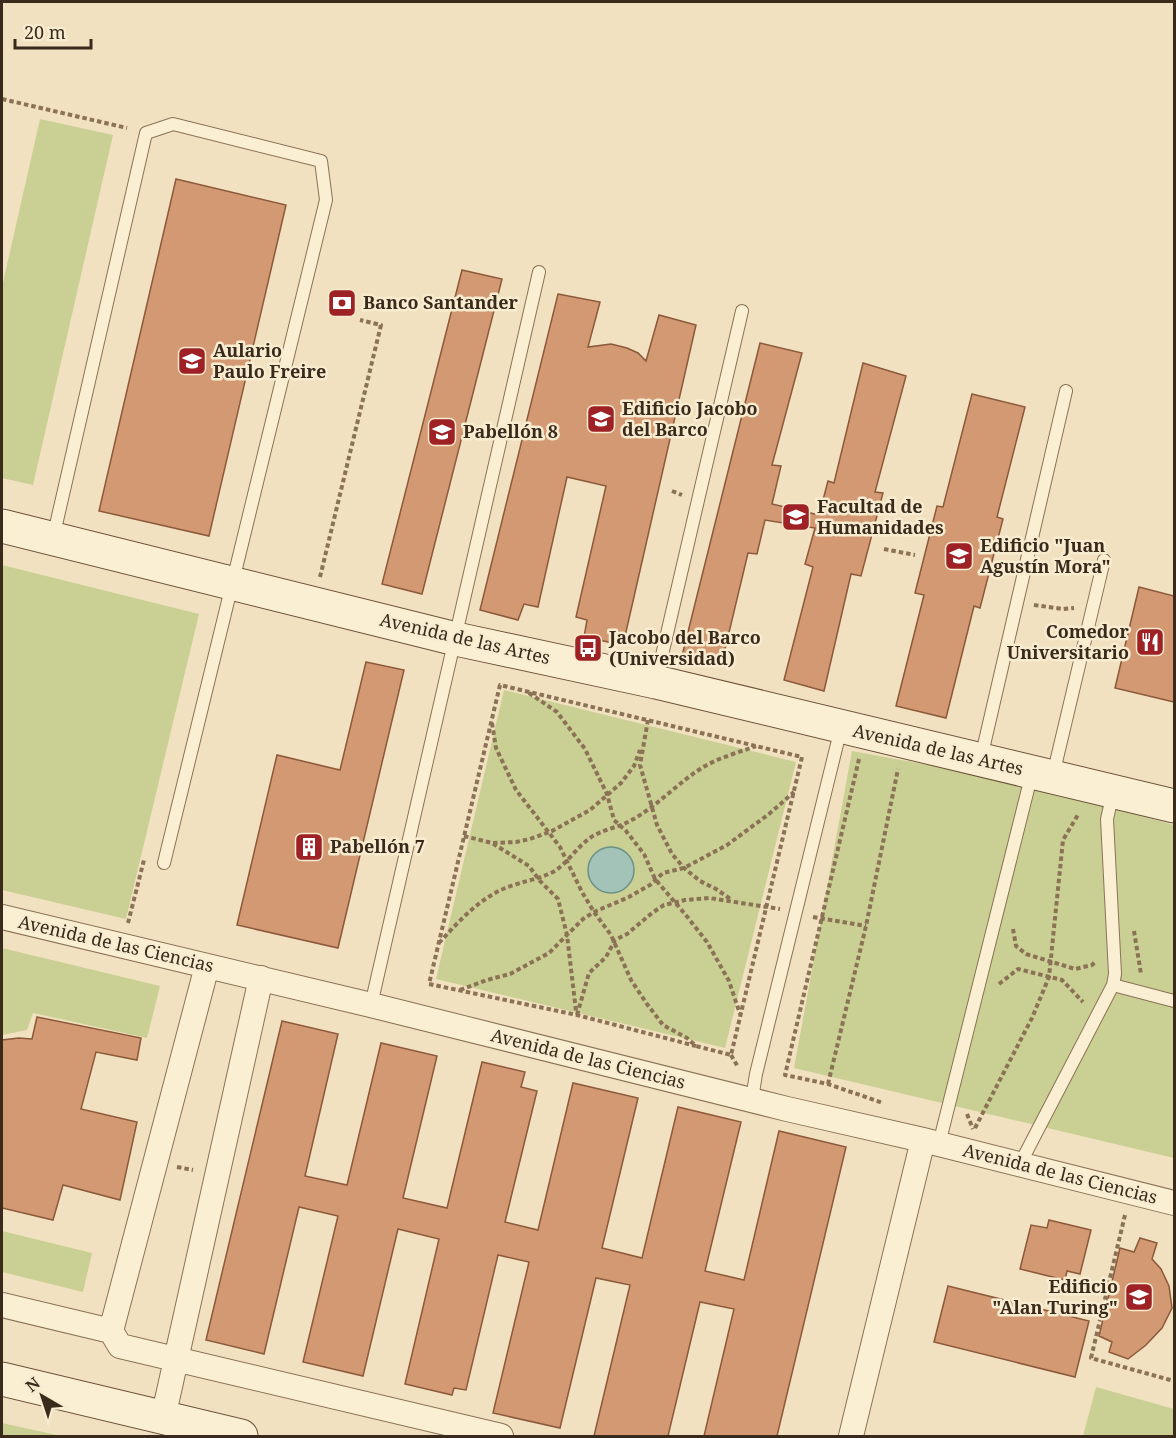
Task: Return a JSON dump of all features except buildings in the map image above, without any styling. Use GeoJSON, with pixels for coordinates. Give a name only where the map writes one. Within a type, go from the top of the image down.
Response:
{"type":"FeatureCollection","features":[{"type":"Feature","properties":{"kind":"street","name":"Avenida de las Artes"},"geometry":{"type":"LineString","coordinates":[[2,526],[456,639],[656,682],[1174,806]]}},
{"type":"Feature","properties":{"kind":"street","name":"Avenida de las Ciencias"},"geometry":{"type":"LineString","coordinates":[[2,917],[261,978],[1174,1203]]}},
{"type":"Feature","properties":{"kind":"street"},"geometry":{"type":"LineString","coordinates":[[111,1331],[207,966]]}},
{"type":"Feature","properties":{"kind":"street"},"geometry":{"type":"LineString","coordinates":[[163,1418],[261,978]]}},
{"type":"Feature","properties":{"kind":"street"},"geometry":{"type":"LineString","coordinates":[[851,1437],[931,1142]]}},
{"type":"Feature","properties":{"kind":"street"},"geometry":{"type":"LineString","coordinates":[[2,1305],[111,1331],[120,1346],[501,1437]]}},
{"type":"Feature","properties":{"kind":"street"},"geometry":{"type":"LineString","coordinates":[[2,1379],[242,1437]]}},
{"type":"Feature","properties":{"kind":"lane"},"geometry":{"type":"LineString","coordinates":[[53,539],[146,133],[173,124],[321,161],[326,200],[164,863]]}},
{"type":"Feature","properties":{"kind":"lane"},"geometry":{"type":"LineString","coordinates":[[371,1005],[539,272]]}},
{"type":"Feature","properties":{"kind":"lane"},"geometry":{"type":"LineString","coordinates":[[656,682],[742,311]]}},
{"type":"Feature","properties":{"kind":"lane"},"geometry":{"type":"LineString","coordinates":[[980,760],[1066,391]]}},
{"type":"Feature","properties":{"kind":"lane"},"geometry":{"type":"LineString","coordinates":[[931,1142],[1093,607],[1104,560]]}},
{"type":"Feature","properties":{"kind":"lane"},"geometry":{"type":"LineString","coordinates":[[752,1099],[756,1074],[841,726]]}},
{"type":"Feature","properties":{"kind":"lane"},"geometry":{"type":"LineString","coordinates":[[1020,1164],[1113,985],[1115,974],[1107,819],[1113,791]]}},
{"type":"Feature","properties":{"kind":"lane"},"geometry":{"type":"LineString","coordinates":[[1113,985],[1174,1001]]}},
{"type":"Feature","properties":{"kind":"path"},"geometry":{"type":"LineString","coordinates":[[2,99],[127,128]]}},
{"type":"Feature","properties":{"kind":"path"},"geometry":{"type":"LineString","coordinates":[[318,583],[381,325],[360,320]]}},
{"type":"Feature","properties":{"kind":"path"},"geometry":{"type":"LineString","coordinates":[[884,549],[915,555]]}},
{"type":"Feature","properties":{"kind":"path"},"geometry":{"type":"LineString","coordinates":[[1016,604],[1063,609],[1093,607]]}},
{"type":"Feature","properties":{"kind":"path"},"geometry":{"type":"LineString","coordinates":[[500,685],[648,720],[802,757],[731,1055],[577,1015],[429,984],[500,685]]}},
{"type":"Feature","properties":{"kind":"path"},"geometry":{"type":"LineString","coordinates":[[527,692],[557,712],[585,749],[607,794],[614,819],[644,854],[656,880],[707,942],[729,981],[741,1014]]}},
{"type":"Feature","properties":{"kind":"path"},"geometry":{"type":"LineString","coordinates":[[577,1015],[589,973],[606,957],[615,940],[627,934],[652,913],[664,905],[685,900],[709,898],[735,902],[716,888],[700,881],[684,868],[672,854],[657,825],[640,765],[648,720]]}},
{"type":"Feature","properties":{"kind":"path"},"geometry":{"type":"LineString","coordinates":[[492,723],[496,748],[516,790],[560,847],[594,912],[611,935],[631,980],[663,1025],[687,1038],[696,1046]]}},
{"type":"Feature","properties":{"kind":"path"},"geometry":{"type":"LineString","coordinates":[[464,836],[492,843],[516,842],[548,833],[590,810],[621,783],[634,766],[644,741]]}},
{"type":"Feature","properties":{"kind":"path"},"geometry":{"type":"LineString","coordinates":[[438,943],[460,920],[493,893],[538,879],[555,871],[590,838],[627,823],[706,765],[757,746]]}},
{"type":"Feature","properties":{"kind":"path"},"geometry":{"type":"LineString","coordinates":[[860,756],[784,1075],[828,1084],[889,1105]]}},
{"type":"Feature","properties":{"kind":"path"},"geometry":{"type":"LineString","coordinates":[[828,1084],[866,926],[899,762]]}},
{"type":"Feature","properties":{"kind":"path"},"geometry":{"type":"LineString","coordinates":[[459,991],[510,974],[549,953],[583,919],[650,885],[663,873],[684,868],[727,845],[769,814],[794,791]]}},
{"type":"Feature","properties":{"kind":"path"},"geometry":{"type":"LineString","coordinates":[[974,1130],[1032,1018],[1049,976],[1063,840],[1079,813]]}},
{"type":"Feature","properties":{"kind":"path"},"geometry":{"type":"LineString","coordinates":[[492,843],[529,866],[538,879],[558,899],[567,935],[577,1015]]}},
{"type":"Feature","properties":{"kind":"path"},"geometry":{"type":"LineString","coordinates":[[821,919],[866,926]]}},
{"type":"Feature","properties":{"kind":"path"},"geometry":{"type":"LineString","coordinates":[[1010,920],[1016,946],[1026,954],[1075,969],[1092,965],[1099,958]]}},
{"type":"Feature","properties":{"kind":"path"},"geometry":{"type":"LineString","coordinates":[[996,995],[1000,983],[1018,969],[1062,980],[1083,1002],[1085,1010]]}},
{"type":"Feature","properties":{"kind":"path"},"geometry":{"type":"LineString","coordinates":[[969,1104],[967,1114],[977,1136]]}},
{"type":"Feature","properties":{"kind":"path"},"geometry":{"type":"LineString","coordinates":[[156,1162],[217,1176]]}},
{"type":"Feature","properties":{"kind":"path"},"geometry":{"type":"LineString","coordinates":[[1126,1212],[1091,1358],[1174,1381]]}},
{"type":"Feature","properties":{"kind":"green space"},"geometry":{"type":"Polygon","coordinates":[[[40,119],[113,135],[33,485],[2,478],[2,287],[40,119]]]}},
{"type":"Feature","properties":{"kind":"green space"},"geometry":{"type":"Polygon","coordinates":[[[2,565],[199,614],[126,919],[2,890],[2,565]]]}},
{"type":"Feature","properties":{"kind":"green space"},"geometry":{"type":"Polygon","coordinates":[[[504,690],[796,762],[725,1048],[436,979],[504,690]]]}},
{"type":"Feature","properties":{"kind":"green space"},"geometry":{"type":"Polygon","coordinates":[[[852,751],[1016,781],[1174,825],[1174,1158],[794,1068],[852,751]]]}},
{"type":"Feature","properties":{"kind":"green space"},"geometry":{"type":"Polygon","coordinates":[[[2,948],[160,986],[147,1038],[33,1013],[27,1030],[2,1035],[2,948]]]}},
{"type":"Feature","properties":{"kind":"green space"},"geometry":{"type":"Polygon","coordinates":[[[2,1231],[92,1253],[83,1292],[2,1272],[2,1231]]]}},
{"type":"Feature","properties":{"kind":"green space"},"geometry":{"type":"Polygon","coordinates":[[[1096,1387],[1174,1409],[1174,1436],[1083,1436],[1096,1387]]]}},
{"type":"Feature","properties":{"kind":"green space"},"geometry":{"type":"Polygon","coordinates":[[[2,1423],[61,1436],[2,1436],[2,1423]]]}},
{"type":"Feature","properties":{"kind":"water"},"geometry":{"type":"Polygon","coordinates":[[[611,847],[627,854],[634,870],[627,886],[611,893],[595,886],[588,870],[595,854],[611,847]]]}},
{"type":"Feature","properties":{"kind":"place","name":"Banco Santander"},"geometry":{"type":"Point","coordinates":[342,303]}},
{"type":"Feature","properties":{"kind":"place","name":"Aulario Paulo Freire"},"geometry":{"type":"Point","coordinates":[192,361]}},
{"type":"Feature","properties":{"kind":"place","name":"Edificio Jacobo del Barco"},"geometry":{"type":"Point","coordinates":[601,419]}},
{"type":"Feature","properties":{"kind":"place","name":"Pabellón 8"},"geometry":{"type":"Point","coordinates":[442,432]}},
{"type":"Feature","properties":{"kind":"place","name":"Facultad de Humanidades"},"geometry":{"type":"Point","coordinates":[796,517]}},
{"type":"Feature","properties":{"kind":"place","name":"Edificio \"Juan Agustín Mora\""},"geometry":{"type":"Point","coordinates":[959,556]}},
{"type":"Feature","properties":{"kind":"place","name":"Comedor Universitario"},"geometry":{"type":"Point","coordinates":[1150,642]}},
{"type":"Feature","properties":{"kind":"place","name":"Jacobo del Barco (Universidad)"},"geometry":{"type":"Point","coordinates":[588,648]}},
{"type":"Feature","properties":{"kind":"place","name":"Pabellón 7"},"geometry":{"type":"Point","coordinates":[309,847]}},
{"type":"Feature","properties":{"kind":"place","name":"Edificio \"Alan Turing\""},"geometry":{"type":"Point","coordinates":[1139,1297]}}]}
